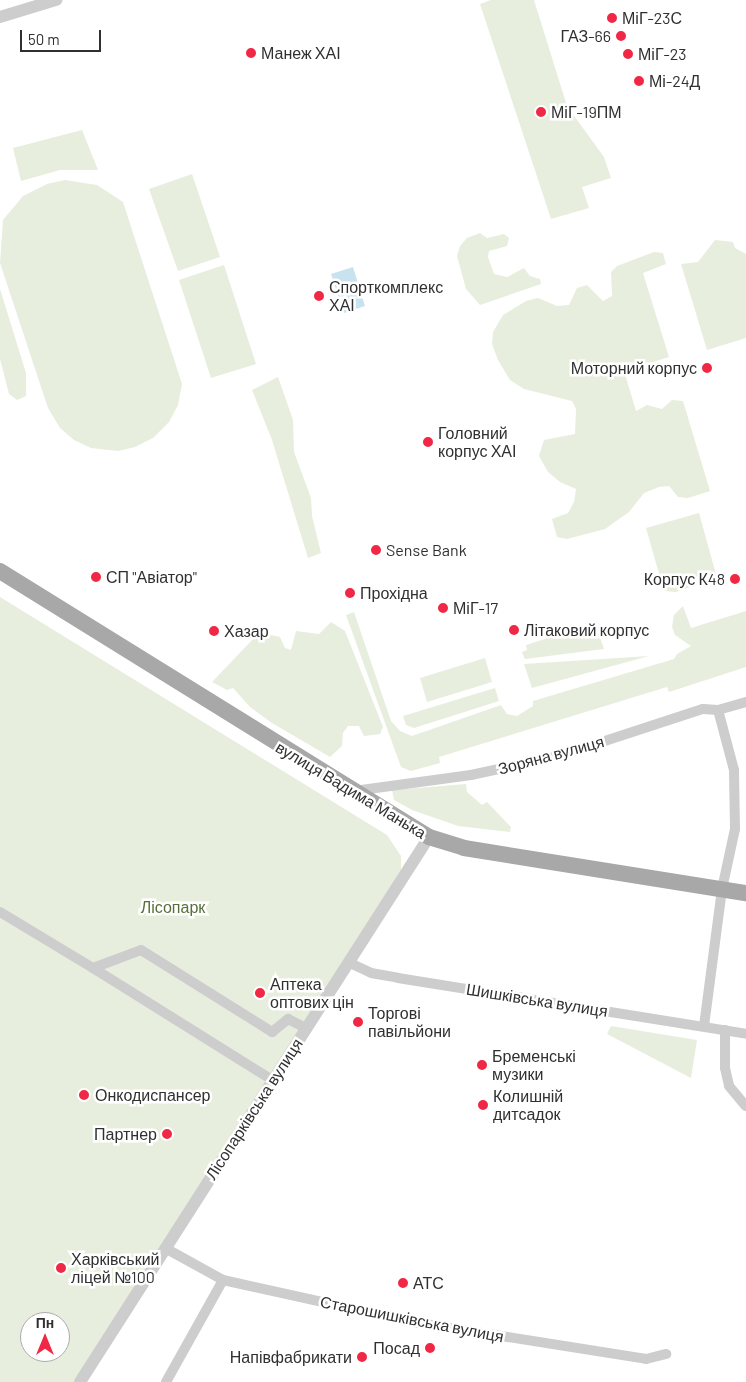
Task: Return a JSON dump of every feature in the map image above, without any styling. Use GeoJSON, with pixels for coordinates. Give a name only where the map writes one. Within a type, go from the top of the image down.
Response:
{"type":"FeatureCollection","features":[{"type":"Feature","properties":{"kind":"main road","name":"вулиця Вадима Манька"},"geometry":{"type":"LineString","coordinates":[[0,571],[351,792],[429,837],[464,848],[746,893]]}},
{"type":"Feature","properties":{"kind":"street"},"geometry":{"type":"LineString","coordinates":[[0,17],[56,0]]}},
{"type":"Feature","properties":{"kind":"street","name":"Зоряна вулиця"},"geometry":{"type":"LineString","coordinates":[[351,792],[471,775],[559,756],[702,709],[718,710],[746,702]]}},
{"type":"Feature","properties":{"kind":"street"},"geometry":{"type":"LineString","coordinates":[[704,1026],[722,889],[735,829],[736,796],[734,770],[718,710]]}},
{"type":"Feature","properties":{"kind":"street","name":"Лісопарківська вулиця"},"geometry":{"type":"LineString","coordinates":[[80,1382],[272,1080],[350,964],[429,837]]}},
{"type":"Feature","properties":{"kind":"street"},"geometry":{"type":"LineString","coordinates":[[0,912],[272,1080]]}},
{"type":"Feature","properties":{"kind":"street"},"geometry":{"type":"LineString","coordinates":[[93,968],[141,950],[272,1032],[288,1019],[306,1028]]}},
{"type":"Feature","properties":{"kind":"street","name":"Шишківська вулиця"},"geometry":{"type":"LineString","coordinates":[[350,964],[372,973],[398,978],[746,1034]]}},
{"type":"Feature","properties":{"kind":"street"},"geometry":{"type":"LineString","coordinates":[[725,1030],[726,1068],[729,1086],[746,1106]]}},
{"type":"Feature","properties":{"kind":"street","name":"Старошишківська вулиця"},"geometry":{"type":"LineString","coordinates":[[166,1248],[223,1280],[422,1324],[646,1359],[666,1354]]}},
{"type":"Feature","properties":{"kind":"street"},"geometry":{"type":"LineString","coordinates":[[166,1382],[223,1280]]}},
{"type":"Feature","properties":{"kind":"green space"},"geometry":{"type":"Polygon","coordinates":[[[491,0],[534,0],[567,106],[604,157],[611,178],[582,187],[589,208],[551,219],[480,4],[491,0]]]}},
{"type":"Feature","properties":{"kind":"green space"},"geometry":{"type":"Polygon","coordinates":[[[82,130],[98,170],[60,170],[21,181],[13,148],[82,130]]]}},
{"type":"Feature","properties":{"kind":"green space"},"geometry":{"type":"Polygon","coordinates":[[[192,174],[220,257],[178,271],[149,189],[192,174]]]}},
{"type":"Feature","properties":{"kind":"green space"},"geometry":{"type":"Polygon","coordinates":[[[65,180],[97,185],[123,202],[182,384],[178,405],[169,422],[153,438],[135,447],[118,451],[91,448],[74,440],[60,428],[48,408],[0,263],[3,220],[23,196],[47,184],[65,180]]]}},
{"type":"Feature","properties":{"kind":"green space"},"geometry":{"type":"Polygon","coordinates":[[[480,233],[487,238],[504,234],[509,238],[507,246],[489,251],[488,257],[494,274],[507,277],[524,268],[530,276],[540,279],[541,284],[480,305],[466,289],[457,256],[460,246],[467,238],[480,233]]]}},
{"type":"Feature","properties":{"kind":"green space"},"geometry":{"type":"Polygon","coordinates":[[[715,240],[733,242],[735,248],[746,254],[746,338],[707,350],[681,264],[698,262],[715,240]]]}},
{"type":"Feature","properties":{"kind":"green space"},"geometry":{"type":"Polygon","coordinates":[[[654,252],[663,253],[666,264],[643,273],[669,357],[624,371],[636,411],[647,405],[662,409],[672,400],[683,401],[710,491],[688,498],[678,497],[669,486],[659,487],[644,493],[629,512],[605,529],[567,539],[557,537],[552,519],[568,513],[574,502],[576,489],[560,482],[548,472],[539,456],[544,440],[575,434],[576,409],[572,401],[524,389],[510,380],[498,360],[492,344],[493,332],[503,315],[526,301],[538,298],[557,306],[569,305],[577,288],[587,285],[603,301],[612,296],[611,272],[617,266],[654,252]]]}},
{"type":"Feature","properties":{"kind":"green space"},"geometry":{"type":"Polygon","coordinates":[[[224,265],[256,364],[211,378],[179,280],[224,265]]]}},
{"type":"Feature","properties":{"kind":"green space"},"geometry":{"type":"Polygon","coordinates":[[[0,289],[26,373],[26,396],[17,400],[9,394],[0,359],[0,289]]]}},
{"type":"Feature","properties":{"kind":"green space"},"geometry":{"type":"Polygon","coordinates":[[[278,377],[293,420],[294,452],[311,498],[312,516],[321,553],[308,558],[272,440],[252,390],[278,377]]]}},
{"type":"Feature","properties":{"kind":"green space"},"geometry":{"type":"Polygon","coordinates":[[[699,513],[717,578],[676,592],[664,591],[646,528],[699,513]]]}},
{"type":"Feature","properties":{"kind":"green space","name":"Лісопарк"},"geometry":{"type":"Polygon","coordinates":[[[0,597],[387,835],[401,856],[401,871],[76,1382],[0,1382],[0,597]]]}},
{"type":"Feature","properties":{"kind":"green space"},"geometry":{"type":"Polygon","coordinates":[[[683,606],[691,628],[746,611],[746,667],[669,692],[667,687],[439,757],[440,763],[411,771],[401,767],[346,615],[354,612],[391,721],[400,731],[412,736],[501,705],[507,714],[517,716],[533,706],[533,701],[674,659],[677,654],[691,646],[675,635],[672,627],[674,615],[683,606]]]}},
{"type":"Feature","properties":{"kind":"green space"},"geometry":{"type":"Polygon","coordinates":[[[331,622],[345,631],[383,727],[380,734],[364,736],[359,726],[348,726],[343,733],[342,746],[330,757],[272,723],[250,707],[233,688],[227,690],[212,682],[255,637],[266,634],[280,637],[285,648],[291,650],[296,631],[319,634],[331,622]]]}},
{"type":"Feature","properties":{"kind":"green space"},"geometry":{"type":"Polygon","coordinates":[[[595,623],[604,649],[525,659],[522,652],[527,650],[526,645],[595,623]]]}},
{"type":"Feature","properties":{"kind":"green space"},"geometry":{"type":"Polygon","coordinates":[[[649,656],[532,688],[524,664],[649,656]]]}},
{"type":"Feature","properties":{"kind":"green space"},"geometry":{"type":"Polygon","coordinates":[[[485,658],[492,682],[427,702],[420,678],[485,658]]]}},
{"type":"Feature","properties":{"kind":"green space"},"geometry":{"type":"Polygon","coordinates":[[[495,688],[499,701],[414,728],[406,725],[403,716],[495,688]]]}},
{"type":"Feature","properties":{"kind":"green space"},"geometry":{"type":"Polygon","coordinates":[[[466,784],[467,792],[482,805],[487,802],[511,827],[510,832],[458,826],[412,810],[394,800],[392,790],[466,784]]]}},
{"type":"Feature","properties":{"kind":"green space"},"geometry":{"type":"Polygon","coordinates":[[[611,1026],[697,1040],[691,1078],[607,1034],[611,1026]]]}},
{"type":"Feature","properties":{"kind":"water"},"geometry":{"type":"Polygon","coordinates":[[[353,267],[365,306],[344,313],[331,274],[353,267]]]}},
{"type":"Feature","properties":{"kind":"place","name":"МіГ-23С"},"geometry":{"type":"Point","coordinates":[612,18]}},
{"type":"Feature","properties":{"kind":"place","name":"ГАЗ-66"},"geometry":{"type":"Point","coordinates":[621,36]}},
{"type":"Feature","properties":{"kind":"place","name":"Манеж ХАІ"},"geometry":{"type":"Point","coordinates":[251,53]}},
{"type":"Feature","properties":{"kind":"place","name":"МіГ-23"},"geometry":{"type":"Point","coordinates":[628,54]}},
{"type":"Feature","properties":{"kind":"place","name":"Мі-24Д"},"geometry":{"type":"Point","coordinates":[639,81]}},
{"type":"Feature","properties":{"kind":"place","name":"МіГ-19ПМ"},"geometry":{"type":"Point","coordinates":[541,112]}},
{"type":"Feature","properties":{"kind":"place","name":"Спорткомплекс ХАІ"},"geometry":{"type":"Point","coordinates":[319,296]}},
{"type":"Feature","properties":{"kind":"place","name":"Моторний корпус"},"geometry":{"type":"Point","coordinates":[707,368]}},
{"type":"Feature","properties":{"kind":"place","name":"Головний корпус ХАІ"},"geometry":{"type":"Point","coordinates":[428,442]}},
{"type":"Feature","properties":{"kind":"place","name":"Sense Bank"},"geometry":{"type":"Point","coordinates":[376,550]}},
{"type":"Feature","properties":{"kind":"place","name":"СП \"Авіатор\""},"geometry":{"type":"Point","coordinates":[96,577]}},
{"type":"Feature","properties":{"kind":"place","name":"Корпус К48"},"geometry":{"type":"Point","coordinates":[735,579]}},
{"type":"Feature","properties":{"kind":"place","name":"Прохідна"},"geometry":{"type":"Point","coordinates":[350,593]}},
{"type":"Feature","properties":{"kind":"place","name":"МіГ-17"},"geometry":{"type":"Point","coordinates":[443,608]}},
{"type":"Feature","properties":{"kind":"place","name":"Літаковий корпус"},"geometry":{"type":"Point","coordinates":[514,630]}},
{"type":"Feature","properties":{"kind":"place","name":"Хазар"},"geometry":{"type":"Point","coordinates":[214,631]}},
{"type":"Feature","properties":{"kind":"place","name":"Аптека оптових цін"},"geometry":{"type":"Point","coordinates":[260,993]}},
{"type":"Feature","properties":{"kind":"place","name":"Торгові павільйони"},"geometry":{"type":"Point","coordinates":[358,1022]}},
{"type":"Feature","properties":{"kind":"place","name":"Бременські музики"},"geometry":{"type":"Point","coordinates":[482,1065]}},
{"type":"Feature","properties":{"kind":"place","name":"Онкодиспансер"},"geometry":{"type":"Point","coordinates":[84,1095]}},
{"type":"Feature","properties":{"kind":"place","name":"Колишній дитсадок"},"geometry":{"type":"Point","coordinates":[483,1105]}},
{"type":"Feature","properties":{"kind":"place","name":"Партнер"},"geometry":{"type":"Point","coordinates":[167,1134]}},
{"type":"Feature","properties":{"kind":"place","name":"Харківський ліцей №100"},"geometry":{"type":"Point","coordinates":[61,1268]}},
{"type":"Feature","properties":{"kind":"place","name":"АТС"},"geometry":{"type":"Point","coordinates":[403,1283]}},
{"type":"Feature","properties":{"kind":"place","name":"Посад"},"geometry":{"type":"Point","coordinates":[430,1348]}},
{"type":"Feature","properties":{"kind":"place","name":"Напівфабрикати"},"geometry":{"type":"Point","coordinates":[362,1357]}}]}
